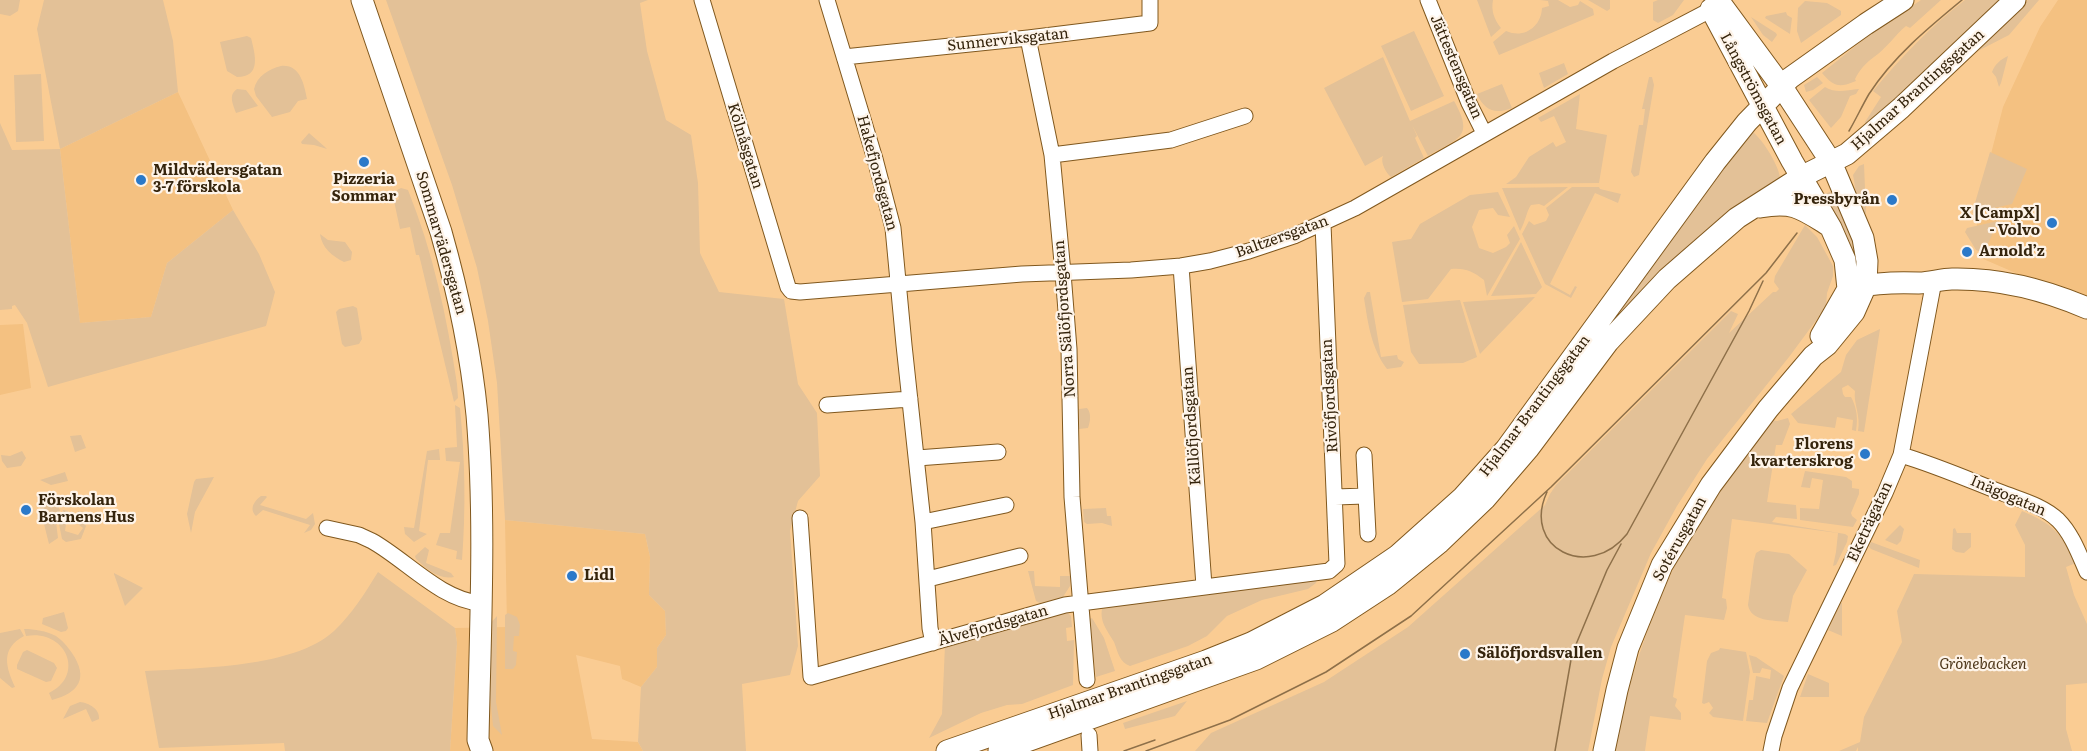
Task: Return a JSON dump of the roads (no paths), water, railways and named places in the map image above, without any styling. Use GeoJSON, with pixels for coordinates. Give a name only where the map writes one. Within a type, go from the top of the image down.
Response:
{"type":"FeatureCollection","features":[{"type":"Feature","properties":{"kind":"main road","name":"Sommarvädersgatan"},"geometry":{"type":"LineString","coordinates":[[362,0],[428,191],[462,315],[477,415],[481,488],[478,748]]}},
{"type":"Feature","properties":{"kind":"main road","name":"Hjalmar Brantingsgatan"},"geometry":{"type":"LineString","coordinates":[[947,751],[1206,661],[1251,643],[1325,605],[1397,556],[1463,497],[1506,449],[1716,162],[1762,106],[1790,78],[1903,0]]}},
{"type":"Feature","properties":{"kind":"main road","name":"Hjalmar Brantingsgatan"},"geometry":{"type":"LineString","coordinates":[[999,751],[1256,659],[1332,621],[1387,585],[1447,536],[1485,499],[1528,449],[1608,342],[1651,295],[1714,236],[1737,218],[1801,177],[1847,154],[1895,114],[2015,0]]}},
{"type":"Feature","properties":{"kind":"main road","name":"Långströmsgatan"},"geometry":{"type":"LineString","coordinates":[[1714,4],[1782,87]]}},
{"type":"Feature","properties":{"kind":"main road","name":"Långströmsgatan"},"geometry":{"type":"LineString","coordinates":[[1714,4],[1762,106],[1801,177]]}},
{"type":"Feature","properties":{"kind":"main road"},"geometry":{"type":"LineString","coordinates":[[1782,87],[1831,162],[1863,238],[1868,261],[1858,291]]}},
{"type":"Feature","properties":{"kind":"main road"},"geometry":{"type":"LineString","coordinates":[[1801,177],[1831,228],[1858,291]]}},
{"type":"Feature","properties":{"kind":"main road","name":"Hjalmar Brantingsgatan"},"geometry":{"type":"LineString","coordinates":[[1753,208],[1791,205],[1810,213],[1831,228]]}},
{"type":"Feature","properties":{"kind":"main road"},"geometry":{"type":"LineString","coordinates":[[1858,291],[1905,292],[1926,282],[1959,279],[2002,281],[2058,296],[2087,308]]}},
{"type":"Feature","properties":{"kind":"main road","name":"Sotérusgatan"},"geometry":{"type":"LineString","coordinates":[[1604,751],[1628,648],[1662,565],[1711,485],[1768,409],[1851,316],[1858,291]]}},
{"type":"Feature","properties":{"kind":"street","name":"Kölnåsgatan"},"geometry":{"type":"LineString","coordinates":[[702,0],[791,291]]}},
{"type":"Feature","properties":{"kind":"street","name":"Hakefjordsgatan"},"geometry":{"type":"LineString","coordinates":[[827,0],[889,207],[893,228],[924,522],[930,628],[933,643]]}},
{"type":"Feature","properties":{"kind":"street","name":"Sunnerviksgatan"},"geometry":{"type":"LineString","coordinates":[[844,57],[1150,23],[1150,0]]}},
{"type":"Feature","properties":{"kind":"street","name":"Jättestensgatan"},"geometry":{"type":"LineString","coordinates":[[1428,0],[1469,103],[1484,133]]}},
{"type":"Feature","properties":{"kind":"street","name":"Baltzersgatan"},"geometry":{"type":"LineString","coordinates":[[791,291],[1181,266],[1233,256],[1286,239],[1355,208],[1714,4]]}},
{"type":"Feature","properties":{"kind":"street","name":"Norra Sälöfjordsgatan"},"geometry":{"type":"LineString","coordinates":[[1028,38],[1052,155],[1063,273],[1069,350],[1072,497],[1087,680]]}},
{"type":"Feature","properties":{"kind":"street"},"geometry":{"type":"LineString","coordinates":[[1052,155],[1171,140],[1245,116]]}},
{"type":"Feature","properties":{"kind":"street","name":"Rivöfjordsgatan"},"geometry":{"type":"LineString","coordinates":[[1323,224],[1327,361],[1335,497],[1337,564],[1334,568]]}},
{"type":"Feature","properties":{"kind":"street","name":"Källöfjordsgatan"},"geometry":{"type":"LineString","coordinates":[[1181,266],[1203,586]]}},
{"type":"Feature","properties":{"kind":"street","name":"Eketrägatan"},"geometry":{"type":"LineString","coordinates":[[1771,751],[1790,688],[1885,493],[1901,455],[1926,282]]}},
{"type":"Feature","properties":{"kind":"street"},"geometry":{"type":"LineString","coordinates":[[827,405],[910,399]]}},
{"type":"Feature","properties":{"kind":"street"},"geometry":{"type":"LineString","coordinates":[[917,458],[998,452]]}},
{"type":"Feature","properties":{"kind":"street"},"geometry":{"type":"LineString","coordinates":[[1364,455],[1368,534]]}},
{"type":"Feature","properties":{"kind":"street","name":"Inägogatan"},"geometry":{"type":"LineString","coordinates":[[1901,455],[1930,464],[2050,513],[2073,541],[2087,572]]}},
{"type":"Feature","properties":{"kind":"street"},"geometry":{"type":"LineString","coordinates":[[1335,497],[1365,496]]}},
{"type":"Feature","properties":{"kind":"street"},"geometry":{"type":"LineString","coordinates":[[924,522],[1006,505]]}},
{"type":"Feature","properties":{"kind":"street","name":"Älvefjordsgatan"},"geometry":{"type":"LineString","coordinates":[[800,518],[811,677],[1065,605],[1329,571],[1334,568]]}},
{"type":"Feature","properties":{"kind":"street"},"geometry":{"type":"LineString","coordinates":[[327,528],[359,535],[372,541],[448,593],[480,603]]}},
{"type":"Feature","properties":{"kind":"street"},"geometry":{"type":"LineString","coordinates":[[928,579],[1020,556]]}},
{"type":"Feature","properties":{"kind":"street"},"geometry":{"type":"LineString","coordinates":[[1089,735],[1090,751]]}},
{"type":"Feature","properties":{"kind":"tram line"},"geometry":{"type":"LineString","coordinates":[[1849,131],[1878,80],[1924,32],[1962,0]]}},
{"type":"Feature","properties":{"kind":"tram line"},"geometry":{"type":"LineString","coordinates":[[1146,751],[1230,720],[1326,672],[1411,616],[1551,487],[1766,273],[1797,233]]}},
{"type":"Feature","properties":{"kind":"tram line"},"geometry":{"type":"LineString","coordinates":[[1547,492],[1541,512],[1543,529],[1551,543],[1563,552],[1578,557],[1595,556],[1612,548],[1627,534],[1749,311],[1763,281]]}},
{"type":"Feature","properties":{"kind":"tram line"},"geometry":{"type":"LineString","coordinates":[[1555,751],[1572,654],[1607,570],[1621,544]]}},
{"type":"Feature","properties":{"kind":"tram line"},"geometry":{"type":"LineString","coordinates":[[1124,751],[1155,740]]}},
{"type":"Feature","properties":{"kind":"place","name":"Pizzeria Sommar"},"geometry":{"type":"Point","coordinates":[364,162]}},
{"type":"Feature","properties":{"kind":"place","name":"Mildvädersgatan 3-7 förskola"},"geometry":{"type":"Point","coordinates":[141,180]}},
{"type":"Feature","properties":{"kind":"place","name":"Pressbyrån"},"geometry":{"type":"Point","coordinates":[1892,200]}},
{"type":"Feature","properties":{"kind":"place","name":"X [CampX] - Volvo"},"geometry":{"type":"Point","coordinates":[2052,223]}},
{"type":"Feature","properties":{"kind":"place","name":"Arnold’z"},"geometry":{"type":"Point","coordinates":[1967,252]}},
{"type":"Feature","properties":{"kind":"place","name":"Florens kvarterskrog"},"geometry":{"type":"Point","coordinates":[1865,454]}},
{"type":"Feature","properties":{"kind":"place","name":"Förskolan Barnens Hus"},"geometry":{"type":"Point","coordinates":[26,510]}},
{"type":"Feature","properties":{"kind":"place","name":"Lidl"},"geometry":{"type":"Point","coordinates":[572,576]}},
{"type":"Feature","properties":{"kind":"place","name":"Sälöfjordsvallen"},"geometry":{"type":"Point","coordinates":[1465,654]}},
{"type":"Feature","properties":{"kind":"park label","name":"Grönebacken"},"geometry":{"type":"Point","coordinates":[1983,665]}}]}
